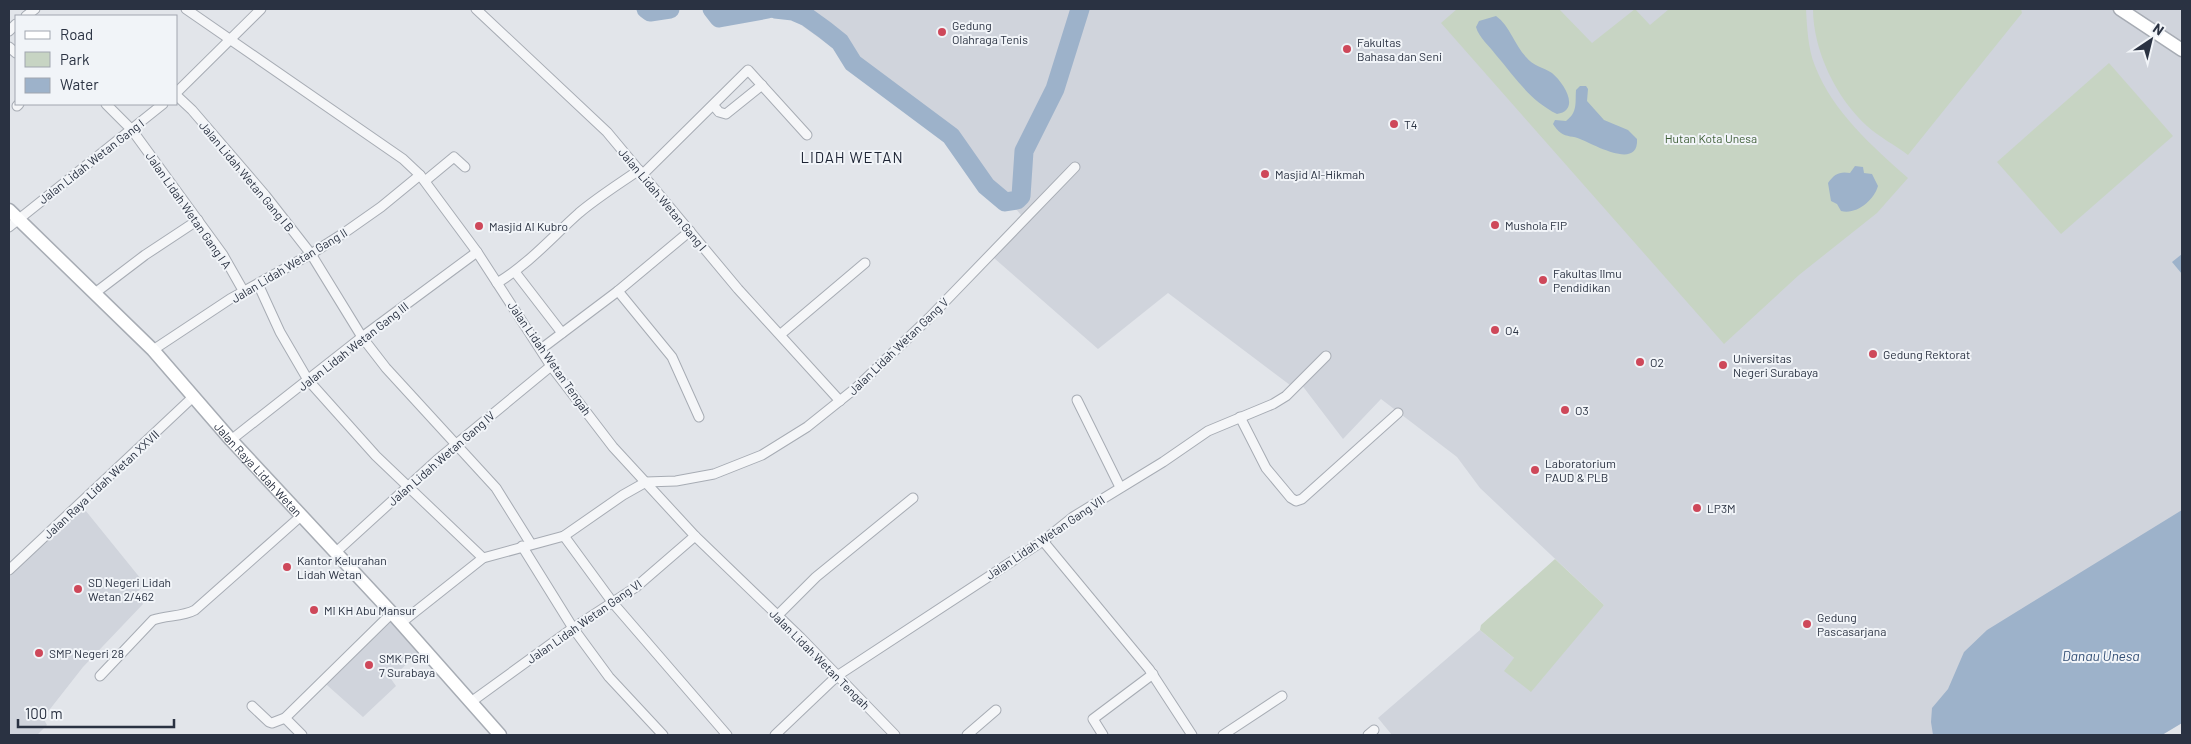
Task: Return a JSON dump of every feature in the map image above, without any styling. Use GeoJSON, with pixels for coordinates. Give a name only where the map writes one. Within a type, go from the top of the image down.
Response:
{"type":"FeatureCollection","features":[{"type":"Feature","properties":{"kind":"main road"},"geometry":{"type":"LineString","coordinates":[[2120,9],[2182,50]]}},
{"type":"Feature","properties":{"kind":"main road","name":"Jalan Raya Lidah Wetan"},"geometry":{"type":"LineString","coordinates":[[11,215],[153,350],[231,440],[396,618],[500,735]]}},
{"type":"Feature","properties":{"kind":"street","name":"Jalan Lidah Wetan Tengah"},"geometry":{"type":"LineString","coordinates":[[186,9],[232,39],[402,159],[423,178],[477,252],[552,366],[613,447],[695,536],[778,615],[894,735]]}},
{"type":"Feature","properties":{"kind":"street"},"geometry":{"type":"LineString","coordinates":[[178,92],[261,9]]}},
{"type":"Feature","properties":{"kind":"street","name":"Jalan Lidah Wetan Gang I"},"geometry":{"type":"LineString","coordinates":[[476,9],[589,113],[607,132],[738,289],[840,401]]}},
{"type":"Feature","properties":{"kind":"street"},"geometry":{"type":"LineString","coordinates":[[497,283],[515,272],[594,201],[641,173],[714,106],[746,71],[751,72],[807,134]]}},
{"type":"Feature","properties":{"kind":"street"},"geometry":{"type":"LineString","coordinates":[[714,106],[719,112],[726,114],[762,85]]}},
{"type":"Feature","properties":{"kind":"street","name":"Jalan Lidah Wetan Gang I B"},"geometry":{"type":"LineString","coordinates":[[178,96],[265,195],[311,254],[362,337],[386,368],[496,488],[573,628],[610,676],[663,735]]}},
{"type":"Feature","properties":{"kind":"street","name":"Jalan Lidah Wetan Gang I A"},"geometry":{"type":"LineString","coordinates":[[107,105],[132,130],[198,220],[223,255],[244,292]]}},
{"type":"Feature","properties":{"kind":"street","name":"Jalan Lidah Wetan Gang I"},"geometry":{"type":"LineString","coordinates":[[11,215],[132,130],[162,105]]}},
{"type":"Feature","properties":{"kind":"street","name":"Jalan Lidah Wetan Gang II"},"geometry":{"type":"LineString","coordinates":[[153,350],[244,292],[311,254],[454,157],[466,167]]}},
{"type":"Feature","properties":{"kind":"street","name":"Jalan Lidah Wetan Gang V"},"geometry":{"type":"LineString","coordinates":[[285,718],[396,618],[484,558],[564,536],[623,495],[646,482],[676,481],[714,474],[762,455],[807,427],[858,387],[930,317],[1075,167]]}},
{"type":"Feature","properties":{"kind":"street"},"geometry":{"type":"LineString","coordinates":[[95,293],[145,255],[198,220]]}},
{"type":"Feature","properties":{"kind":"street"},"geometry":{"type":"LineString","coordinates":[[541,350],[618,291],[690,231]]}},
{"type":"Feature","properties":{"kind":"street","name":"Jalan Lidah Wetan Gang III"},"geometry":{"type":"LineString","coordinates":[[231,440],[362,337],[477,252]]}},
{"type":"Feature","properties":{"kind":"street"},"geometry":{"type":"LineString","coordinates":[[781,334],[865,262]]}},
{"type":"Feature","properties":{"kind":"street"},"geometry":{"type":"LineString","coordinates":[[515,272],[562,333]]}},
{"type":"Feature","properties":{"kind":"street"},"geometry":{"type":"LineString","coordinates":[[258,284],[280,332],[308,380],[376,456],[484,558]]}},
{"type":"Feature","properties":{"kind":"street"},"geometry":{"type":"LineString","coordinates":[[618,291],[672,357],[699,417]]}},
{"type":"Feature","properties":{"kind":"street","name":"Jalan Lidah Wetan Gang VII"},"geometry":{"type":"LineString","coordinates":[[775,735],[836,676],[1043,541],[1073,518],[1163,462],[1208,431],[1273,404],[1286,396],[1326,356]]}},
{"type":"Feature","properties":{"kind":"street","name":"Jalan Lidah Wetan Gang IV"},"geometry":{"type":"LineString","coordinates":[[335,554],[408,486],[552,366]]}},
{"type":"Feature","properties":{"kind":"street","name":"Jalan Raya Lidah Wetan XXVII"},"geometry":{"type":"LineString","coordinates":[[9,570],[193,397]]}},
{"type":"Feature","properties":{"kind":"street"},"geometry":{"type":"LineString","coordinates":[[1077,400],[1120,488]]}},
{"type":"Feature","properties":{"kind":"street"},"geometry":{"type":"LineString","coordinates":[[1240,417],[1266,468],[1291,498],[1296,500],[1302,499],[1398,413]]}},
{"type":"Feature","properties":{"kind":"street"},"geometry":{"type":"LineString","coordinates":[[778,615],[816,577],[913,498]]}},
{"type":"Feature","properties":{"kind":"street"},"geometry":{"type":"LineString","coordinates":[[100,676],[153,620],[162,617],[180,616],[196,610],[301,516]]}},
{"type":"Feature","properties":{"kind":"street"},"geometry":{"type":"LineString","coordinates":[[564,536],[613,603],[727,735]]}},
{"type":"Feature","properties":{"kind":"street","name":"Jalan Lidah Wetan Gang VI"},"geometry":{"type":"LineString","coordinates":[[471,702],[573,628],[636,587],[695,536]]}},
{"type":"Feature","properties":{"kind":"street"},"geometry":{"type":"LineString","coordinates":[[1043,541],[1153,674],[1192,735]]}},
{"type":"Feature","properties":{"kind":"street"},"geometry":{"type":"LineString","coordinates":[[1103,735],[1093,719],[1153,674]]}},
{"type":"Feature","properties":{"kind":"street"},"geometry":{"type":"LineString","coordinates":[[1224,735],[1282,696]]}},
{"type":"Feature","properties":{"kind":"street"},"geometry":{"type":"LineString","coordinates":[[252,706],[269,722],[272,723],[285,718],[302,735]]}},
{"type":"Feature","properties":{"kind":"street"},"geometry":{"type":"LineString","coordinates":[[967,735],[996,710]]}},
{"type":"Feature","properties":{"kind":"shaded area","name":"Universitas Negeri Surabaya"},"geometry":{"type":"Polygon","coordinates":[[[779,9],[2179,9],[2182,11],[2182,723],[2162,735],[1392,735],[1378,718],[1480,630],[1514,658],[1604,605],[1480,488],[1457,457],[1381,399],[1343,439],[1298,380],[1290,385],[1168,293],[1098,349],[994,258],[1026,221],[954,135],[779,9]]]}},
{"type":"Feature","properties":{"kind":"shaded area","name":"SD Negeri Lidah Wetan 2/462"},"geometry":{"type":"Polygon","coordinates":[[[81,505],[145,584],[136,593],[143,604],[83,667],[43,718],[47,725],[37,735],[9,735],[9,575],[81,505]]]}},
{"type":"Feature","properties":{"kind":"shaded area","name":"SMK PGRI 7 Surabaya"},"geometry":{"type":"Polygon","coordinates":[[[384,613],[420,651],[391,679],[396,686],[363,717],[319,678],[384,613]]]}},
{"type":"Feature","properties":{"kind":"green space","name":"Hutan Kota Unesa"},"geometry":{"type":"Polygon","coordinates":[[[1457,9],[1559,9],[1592,43],[1635,9],[1650,25],[1669,9],[1806,9],[1808,38],[1815,66],[1832,98],[1868,141],[1908,178],[1877,213],[1799,275],[1724,344],[1441,23],[1457,9]]]}},
{"type":"Feature","properties":{"kind":"green space"},"geometry":{"type":"Polygon","coordinates":[[[1813,9],[2021,9],[2022,13],[1908,155],[1867,126],[1845,102],[1822,57],[1814,25],[1813,9]]]}},
{"type":"Feature","properties":{"kind":"green space"},"geometry":{"type":"Polygon","coordinates":[[[2109,63],[2173,136],[2061,234],[1997,162],[2109,63]]]}},
{"type":"Feature","properties":{"kind":"green space"},"geometry":{"type":"Polygon","coordinates":[[[1555,559],[1604,605],[1531,692],[1504,671],[1514,658],[1480,630],[1481,625],[1555,559]]]}},
{"type":"Feature","properties":{"kind":"water"},"geometry":{"type":"Polygon","coordinates":[[[1496,16],[1505,25],[1529,60],[1557,77],[1568,96],[1568,107],[1564,112],[1557,114],[1530,95],[1477,31],[1476,27],[1479,21],[1496,16]]]}},
{"type":"Feature","properties":{"kind":"water"},"geometry":{"type":"Polygon","coordinates":[[[1580,86],[1586,86],[1588,89],[1587,101],[1604,120],[1628,130],[1637,139],[1636,148],[1631,153],[1614,153],[1604,150],[1578,138],[1563,134],[1553,124],[1555,120],[1566,121],[1570,118],[1575,107],[1576,90],[1580,86]]]}},
{"type":"Feature","properties":{"kind":"water"},"geometry":{"type":"Polygon","coordinates":[[[1855,166],[1863,167],[1864,173],[1872,174],[1878,186],[1869,201],[1859,209],[1847,212],[1841,211],[1837,204],[1831,201],[1828,183],[1838,174],[1843,172],[1850,173],[1855,166]]]}},
{"type":"Feature","properties":{"kind":"water"},"geometry":{"type":"Polygon","coordinates":[[[2182,254],[2182,274],[2172,262],[2182,254]]]}},
{"type":"Feature","properties":{"kind":"water","name":"Danau Unesa"},"geometry":{"type":"Polygon","coordinates":[[[2182,510],[2182,723],[2162,735],[1933,735],[1931,722],[1932,708],[1948,689],[1964,652],[1987,630],[2182,510]]]}},
{"type":"Feature","properties":{"kind":"waterway"},"geometry":{"type":"LineString","coordinates":[[646,9],[650,12],[670,9]]}},
{"type":"Feature","properties":{"kind":"waterway"},"geometry":{"type":"LineString","coordinates":[[712,9],[719,18],[768,9]]}},
{"type":"Feature","properties":{"kind":"waterway"},"geometry":{"type":"LineString","coordinates":[[775,9],[793,11],[807,17],[840,42],[853,63],[951,136],[986,186],[1005,202],[1017,200],[1021,196],[1024,151],[1055,89],[1080,9]]}},
{"type":"Feature","properties":{"kind":"place","name":"Gedung Olahraga Tenis"},"geometry":{"type":"Point","coordinates":[942,32]}},
{"type":"Feature","properties":{"kind":"place","name":"Fakultas Bahasa dan Seni"},"geometry":{"type":"Point","coordinates":[1347,49]}},
{"type":"Feature","properties":{"kind":"place","name":"T4"},"geometry":{"type":"Point","coordinates":[1394,124]}},
{"type":"Feature","properties":{"kind":"place","name":"Masjid Al-Hikmah"},"geometry":{"type":"Point","coordinates":[1265,174]}},
{"type":"Feature","properties":{"kind":"place","name":"Mushola FIP"},"geometry":{"type":"Point","coordinates":[1495,225]}},
{"type":"Feature","properties":{"kind":"place","name":"Masjid Al Kubro"},"geometry":{"type":"Point","coordinates":[479,226]}},
{"type":"Feature","properties":{"kind":"place","name":"Fakultas Ilmu Pendidikan"},"geometry":{"type":"Point","coordinates":[1543,280]}},
{"type":"Feature","properties":{"kind":"place","name":"O4"},"geometry":{"type":"Point","coordinates":[1495,330]}},
{"type":"Feature","properties":{"kind":"place","name":"Gedung Rektorat"},"geometry":{"type":"Point","coordinates":[1873,354]}},
{"type":"Feature","properties":{"kind":"place","name":"O2"},"geometry":{"type":"Point","coordinates":[1640,362]}},
{"type":"Feature","properties":{"kind":"place","name":"Universitas Negeri Surabaya"},"geometry":{"type":"Point","coordinates":[1723,365]}},
{"type":"Feature","properties":{"kind":"place","name":"O3"},"geometry":{"type":"Point","coordinates":[1565,410]}},
{"type":"Feature","properties":{"kind":"place","name":"Laboratorium PAUD & PLB"},"geometry":{"type":"Point","coordinates":[1535,470]}},
{"type":"Feature","properties":{"kind":"place","name":"LP3M"},"geometry":{"type":"Point","coordinates":[1697,508]}},
{"type":"Feature","properties":{"kind":"place","name":"Kantor Kelurahan Lidah Wetan"},"geometry":{"type":"Point","coordinates":[287,567]}},
{"type":"Feature","properties":{"kind":"place","name":"SD Negeri Lidah Wetan 2/462"},"geometry":{"type":"Point","coordinates":[78,589]}},
{"type":"Feature","properties":{"kind":"place","name":"MI KH Abu Mansur"},"geometry":{"type":"Point","coordinates":[314,610]}},
{"type":"Feature","properties":{"kind":"place","name":"Gedung Pascasarjana"},"geometry":{"type":"Point","coordinates":[1807,624]}},
{"type":"Feature","properties":{"kind":"place","name":"SMP Negeri 28"},"geometry":{"type":"Point","coordinates":[39,653]}},
{"type":"Feature","properties":{"kind":"place","name":"SMK PGRI 7 Surabaya"},"geometry":{"type":"Point","coordinates":[369,665]}},
{"type":"Feature","properties":{"kind":"district","name":"LIDAH WETAN"},"geometry":{"type":"Point","coordinates":[852,157]}}]}
